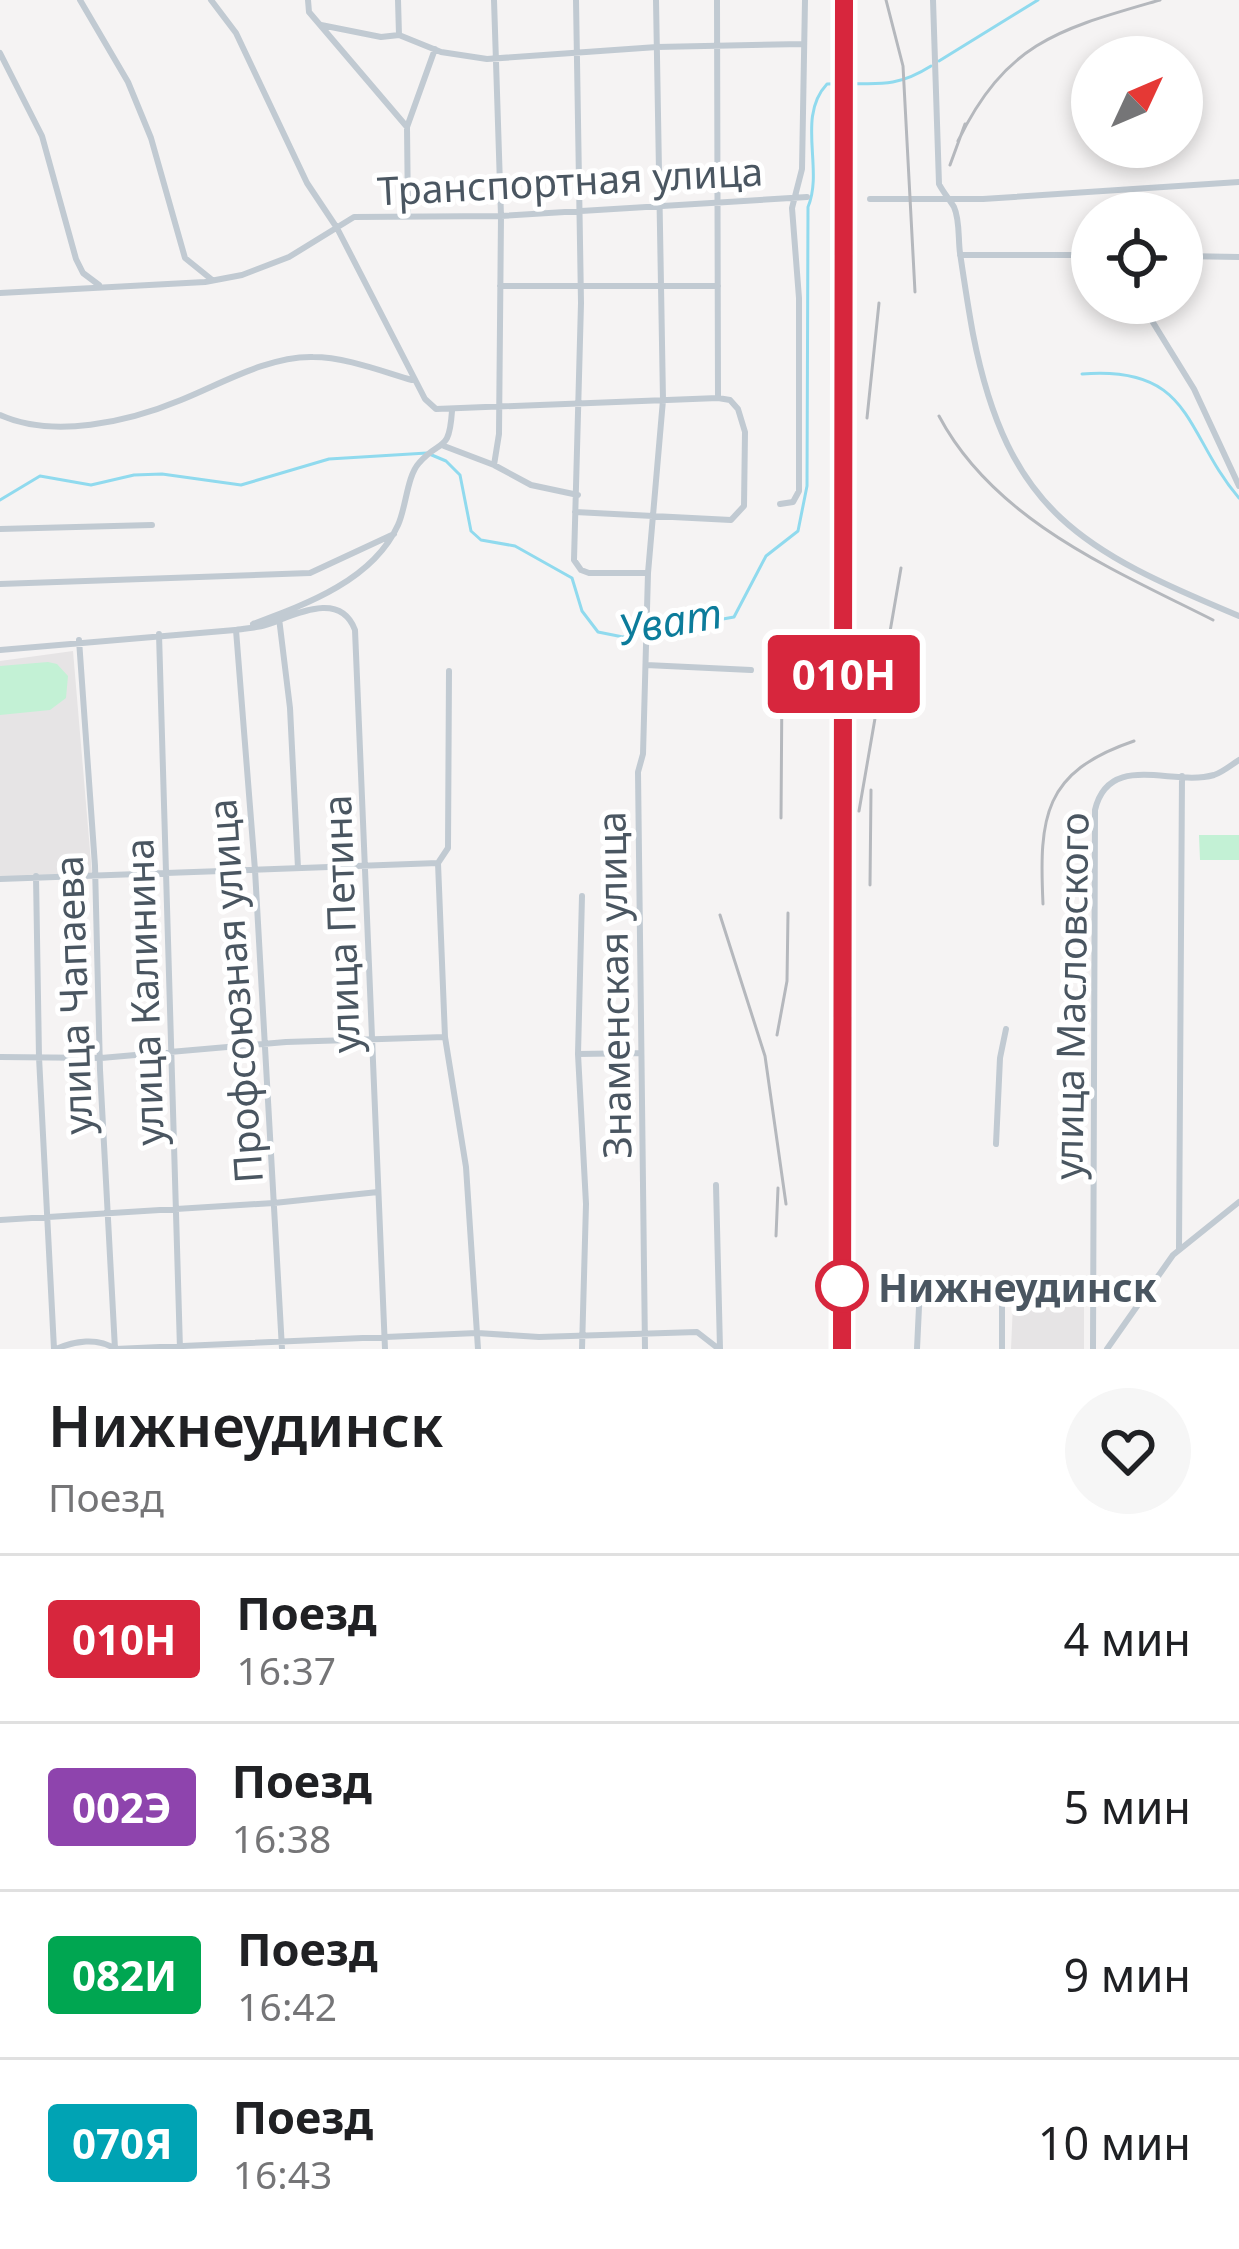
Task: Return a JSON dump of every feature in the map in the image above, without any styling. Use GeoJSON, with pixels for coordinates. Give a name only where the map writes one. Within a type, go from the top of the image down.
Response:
{"type":"FeatureCollection","features":[{"type":"Feature","properties":{"kind":"street"},"geometry":{"type":"LineString","coordinates":[[80,0],[128,82],[173,207],[185,258],[213,281]]}},
{"type":"Feature","properties":{"kind":"street"},"geometry":{"type":"LineString","coordinates":[[211,0],[236,33],[307,183],[337,228],[424,399],[436,410],[718,398],[730,400],[738,409],[745,432],[744,506],[731,520],[575,512]]}},
{"type":"Feature","properties":{"kind":"street"},"geometry":{"type":"LineString","coordinates":[[308,0],[309,12],[406,128]]}},
{"type":"Feature","properties":{"kind":"street"},"geometry":{"type":"LineString","coordinates":[[398,0],[399,35]]}},
{"type":"Feature","properties":{"kind":"street"},"geometry":{"type":"LineString","coordinates":[[494,0],[501,216],[494,465]]}},
{"type":"Feature","properties":{"kind":"street"},"geometry":{"type":"LineString","coordinates":[[576,0],[581,287],[574,560],[581,570],[648,573]]}},
{"type":"Feature","properties":{"kind":"street","name":"Знаменская улица"},"geometry":{"type":"LineString","coordinates":[[645,1349],[638,772],[643,754],[648,573],[663,400],[656,0]]}},
{"type":"Feature","properties":{"kind":"street"},"geometry":{"type":"LineString","coordinates":[[717,0],[718,398]]}},
{"type":"Feature","properties":{"kind":"street"},"geometry":{"type":"LineString","coordinates":[[781,504],[793,502],[799,491],[799,298],[792,208],[802,196],[805,0]]}},
{"type":"Feature","properties":{"kind":"street"},"geometry":{"type":"LineString","coordinates":[[932,0],[939,184],[955,209],[974,338],[994,413],[1013,457],[1055,514],[1108,556],[1239,616]]}},
{"type":"Feature","properties":{"kind":"street"},"geometry":{"type":"LineString","coordinates":[[321,25],[381,37],[399,35],[462,57],[804,44]]}},
{"type":"Feature","properties":{"kind":"street"},"geometry":{"type":"LineString","coordinates":[[409,217],[406,128],[435,49]]}},
{"type":"Feature","properties":{"kind":"street"},"geometry":{"type":"LineString","coordinates":[[0,53],[42,136],[76,259],[83,273],[103,286]]}},
{"type":"Feature","properties":{"kind":"street"},"geometry":{"type":"LineString","coordinates":[[870,199],[949,200],[1239,182]]}},
{"type":"Feature","properties":{"kind":"street","name":"Транспортная улица"},"geometry":{"type":"LineString","coordinates":[[0,293],[213,281],[271,265],[354,218],[501,216],[802,196]]}},
{"type":"Feature","properties":{"kind":"street"},"geometry":{"type":"LineString","coordinates":[[961,255],[1071,256]]}},
{"type":"Feature","properties":{"kind":"street"},"geometry":{"type":"LineString","coordinates":[[1203,256],[1239,257]]}},
{"type":"Feature","properties":{"kind":"street"},"geometry":{"type":"LineString","coordinates":[[500,286],[718,286]]}},
{"type":"Feature","properties":{"kind":"street"},"geometry":{"type":"LineString","coordinates":[[1154,324],[1194,388],[1239,486]]}},
{"type":"Feature","properties":{"kind":"street"},"geometry":{"type":"LineString","coordinates":[[0,415],[32,427],[128,416],[237,375],[313,356],[416,381]]}},
{"type":"Feature","properties":{"kind":"street"},"geometry":{"type":"LineString","coordinates":[[0,650],[236,630],[327,593],[372,560],[394,534],[417,464],[444,446],[451,432],[452,411]]}},
{"type":"Feature","properties":{"kind":"street"},"geometry":{"type":"LineString","coordinates":[[444,446],[531,485],[578,495]]}},
{"type":"Feature","properties":{"kind":"street"},"geometry":{"type":"LineString","coordinates":[[0,529],[152,525]]}},
{"type":"Feature","properties":{"kind":"street"},"geometry":{"type":"LineString","coordinates":[[0,584],[310,573],[394,534]]}},
{"type":"Feature","properties":{"kind":"street","name":"улица Петина"},"geometry":{"type":"LineString","coordinates":[[236,630],[333,608],[346,615],[355,631],[385,1349]]}},
{"type":"Feature","properties":{"kind":"street"},"geometry":{"type":"LineString","coordinates":[[279,618],[290,708],[298,868]]}},
{"type":"Feature","properties":{"kind":"street","name":"Профсоюзная улица"},"geometry":{"type":"LineString","coordinates":[[236,630],[282,1344]]}},
{"type":"Feature","properties":{"kind":"street","name":"улица Калинина"},"geometry":{"type":"LineString","coordinates":[[159,634],[163,872],[175,1054],[180,1347]]}},
{"type":"Feature","properties":{"kind":"street","name":"улица Чапаева"},"geometry":{"type":"LineString","coordinates":[[79,640],[89,749],[115,1349]]}},
{"type":"Feature","properties":{"kind":"street"},"geometry":{"type":"LineString","coordinates":[[645,665],[751,670]]}},
{"type":"Feature","properties":{"kind":"street"},"geometry":{"type":"LineString","coordinates":[[449,671],[448,848],[438,863],[445,1037],[466,1167],[478,1349]]}},
{"type":"Feature","properties":{"kind":"street","name":"улица Масловского"},"geometry":{"type":"LineString","coordinates":[[1094,1349],[1095,810],[1099,795],[1116,779],[1212,775],[1239,760]]}},
{"type":"Feature","properties":{"kind":"street"},"geometry":{"type":"LineString","coordinates":[[1179,1249],[1182,776]]}},
{"type":"Feature","properties":{"kind":"street"},"geometry":{"type":"LineString","coordinates":[[0,878],[438,863]]}},
{"type":"Feature","properties":{"kind":"street"},"geometry":{"type":"LineString","coordinates":[[36,876],[55,1349],[73,1342],[110,1344],[115,1349],[477,1333],[493,1337],[644,1337],[697,1332],[719,1349]]}},
{"type":"Feature","properties":{"kind":"street"},"geometry":{"type":"LineString","coordinates":[[582,896],[578,1054],[586,1204],[582,1349]]}},
{"type":"Feature","properties":{"kind":"street"},"geometry":{"type":"LineString","coordinates":[[996,1144],[1006,1029]]}},
{"type":"Feature","properties":{"kind":"street"},"geometry":{"type":"LineString","coordinates":[[0,1057],[101,1058],[265,1044],[445,1037]]}},
{"type":"Feature","properties":{"kind":"street"},"geometry":{"type":"LineString","coordinates":[[578,1054],[641,1053]]}},
{"type":"Feature","properties":{"kind":"street"},"geometry":{"type":"LineString","coordinates":[[716,1185],[719,1349]]}},
{"type":"Feature","properties":{"kind":"street"},"geometry":{"type":"LineString","coordinates":[[0,1220],[274,1204],[378,1192]]}},
{"type":"Feature","properties":{"kind":"street"},"geometry":{"type":"LineString","coordinates":[[1107,1349],[1179,1249],[1239,1202]]}},
{"type":"Feature","properties":{"kind":"street"},"geometry":{"type":"LineString","coordinates":[[917,1349],[920,1286],[1092,1288]]}},
{"type":"Feature","properties":{"kind":"street"},"geometry":{"type":"LineString","coordinates":[[1002,1295],[1002,1349]]}},
{"type":"Feature","properties":{"kind":"street"},"geometry":{"type":"LineString","coordinates":[[921,1296],[1093,1298]]}},
{"type":"Feature","properties":{"kind":"shaded area"},"geometry":{"type":"Polygon","coordinates":[[[73,651],[92,874],[0,878],[0,661],[73,651]]]}},
{"type":"Feature","properties":{"kind":"shaded area"},"geometry":{"type":"Polygon","coordinates":[[[1013,1304],[1084,1305],[1084,1349],[1011,1349],[1013,1304]]]}},
{"type":"Feature","properties":{"kind":"green space"},"geometry":{"type":"Polygon","coordinates":[[[48,662],[68,676],[66,698],[50,710],[0,715],[0,666],[48,662]]]}},
{"type":"Feature","properties":{"kind":"green space"},"geometry":{"type":"Polygon","coordinates":[[[1199,835],[1239,835],[1239,860],[1200,860],[1199,835]]]}},
{"type":"Feature","properties":{"kind":"waterway","name":"Уват"},"geometry":{"type":"LineString","coordinates":[[939,61],[1038,0]]}},
{"type":"Feature","properties":{"kind":"waterway","name":"Уват"},"geometry":{"type":"LineString","coordinates":[[0,500],[40,476],[91,485],[162,474],[241,485],[329,459],[427,453],[446,461],[460,475],[471,531],[481,540],[515,546],[572,578],[582,611],[598,632],[623,637],[734,617],[766,556],[798,531],[807,486],[808,207],[813,112],[818,97],[827,84],[880,84],[931,66]]}},
{"type":"Feature","properties":{"kind":"waterway"},"geometry":{"type":"LineString","coordinates":[[1082,374],[1119,374],[1166,392],[1239,498]]}},
{"type":"Feature","properties":{"kind":"railway"},"geometry":{"type":"LineString","coordinates":[[842,1349],[844,0]]}},
{"type":"Feature","properties":{"kind":"railway"},"geometry":{"type":"LineString","coordinates":[[886,0],[903,66],[915,292]]}},
{"type":"Feature","properties":{"kind":"railway"},"geometry":{"type":"LineString","coordinates":[[958,141],[977,107],[1017,60],[1065,31],[1160,0]]}},
{"type":"Feature","properties":{"kind":"railway"},"geometry":{"type":"LineString","coordinates":[[950,165],[965,124]]}},
{"type":"Feature","properties":{"kind":"railway"},"geometry":{"type":"LineString","coordinates":[[867,418],[879,303]]}},
{"type":"Feature","properties":{"kind":"railway"},"geometry":{"type":"LineString","coordinates":[[939,416],[962,453],[1023,513],[1096,560],[1213,620]]}},
{"type":"Feature","properties":{"kind":"railway"},"geometry":{"type":"LineString","coordinates":[[859,811],[901,568]]}},
{"type":"Feature","properties":{"kind":"railway"},"geometry":{"type":"LineString","coordinates":[[864,711],[867,639]]}},
{"type":"Feature","properties":{"kind":"railway"},"geometry":{"type":"LineString","coordinates":[[781,818],[782,680]]}},
{"type":"Feature","properties":{"kind":"railway"},"geometry":{"type":"LineString","coordinates":[[1043,904],[1043,846],[1053,801],[1081,767],[1134,741]]}},
{"type":"Feature","properties":{"kind":"railway"},"geometry":{"type":"LineString","coordinates":[[870,885],[871,790]]}},
{"type":"Feature","properties":{"kind":"railway"},"geometry":{"type":"LineString","coordinates":[[777,1035],[787,981],[788,913]]}},
{"type":"Feature","properties":{"kind":"railway"},"geometry":{"type":"LineString","coordinates":[[720,915],[765,1056],[786,1204]]}},
{"type":"Feature","properties":{"kind":"railway"},"geometry":{"type":"LineString","coordinates":[[776,1236],[778,1188]]}},
{"type":"Feature","properties":{"kind":"train","name":"010Н"},"geometry":{"type":"LineString","coordinates":[[842,1349],[844,0]]}},
{"type":"Feature","properties":{"kind":"place","name":"Нижнеудинск"},"geometry":{"type":"Point","coordinates":[842,1286]}}]}
